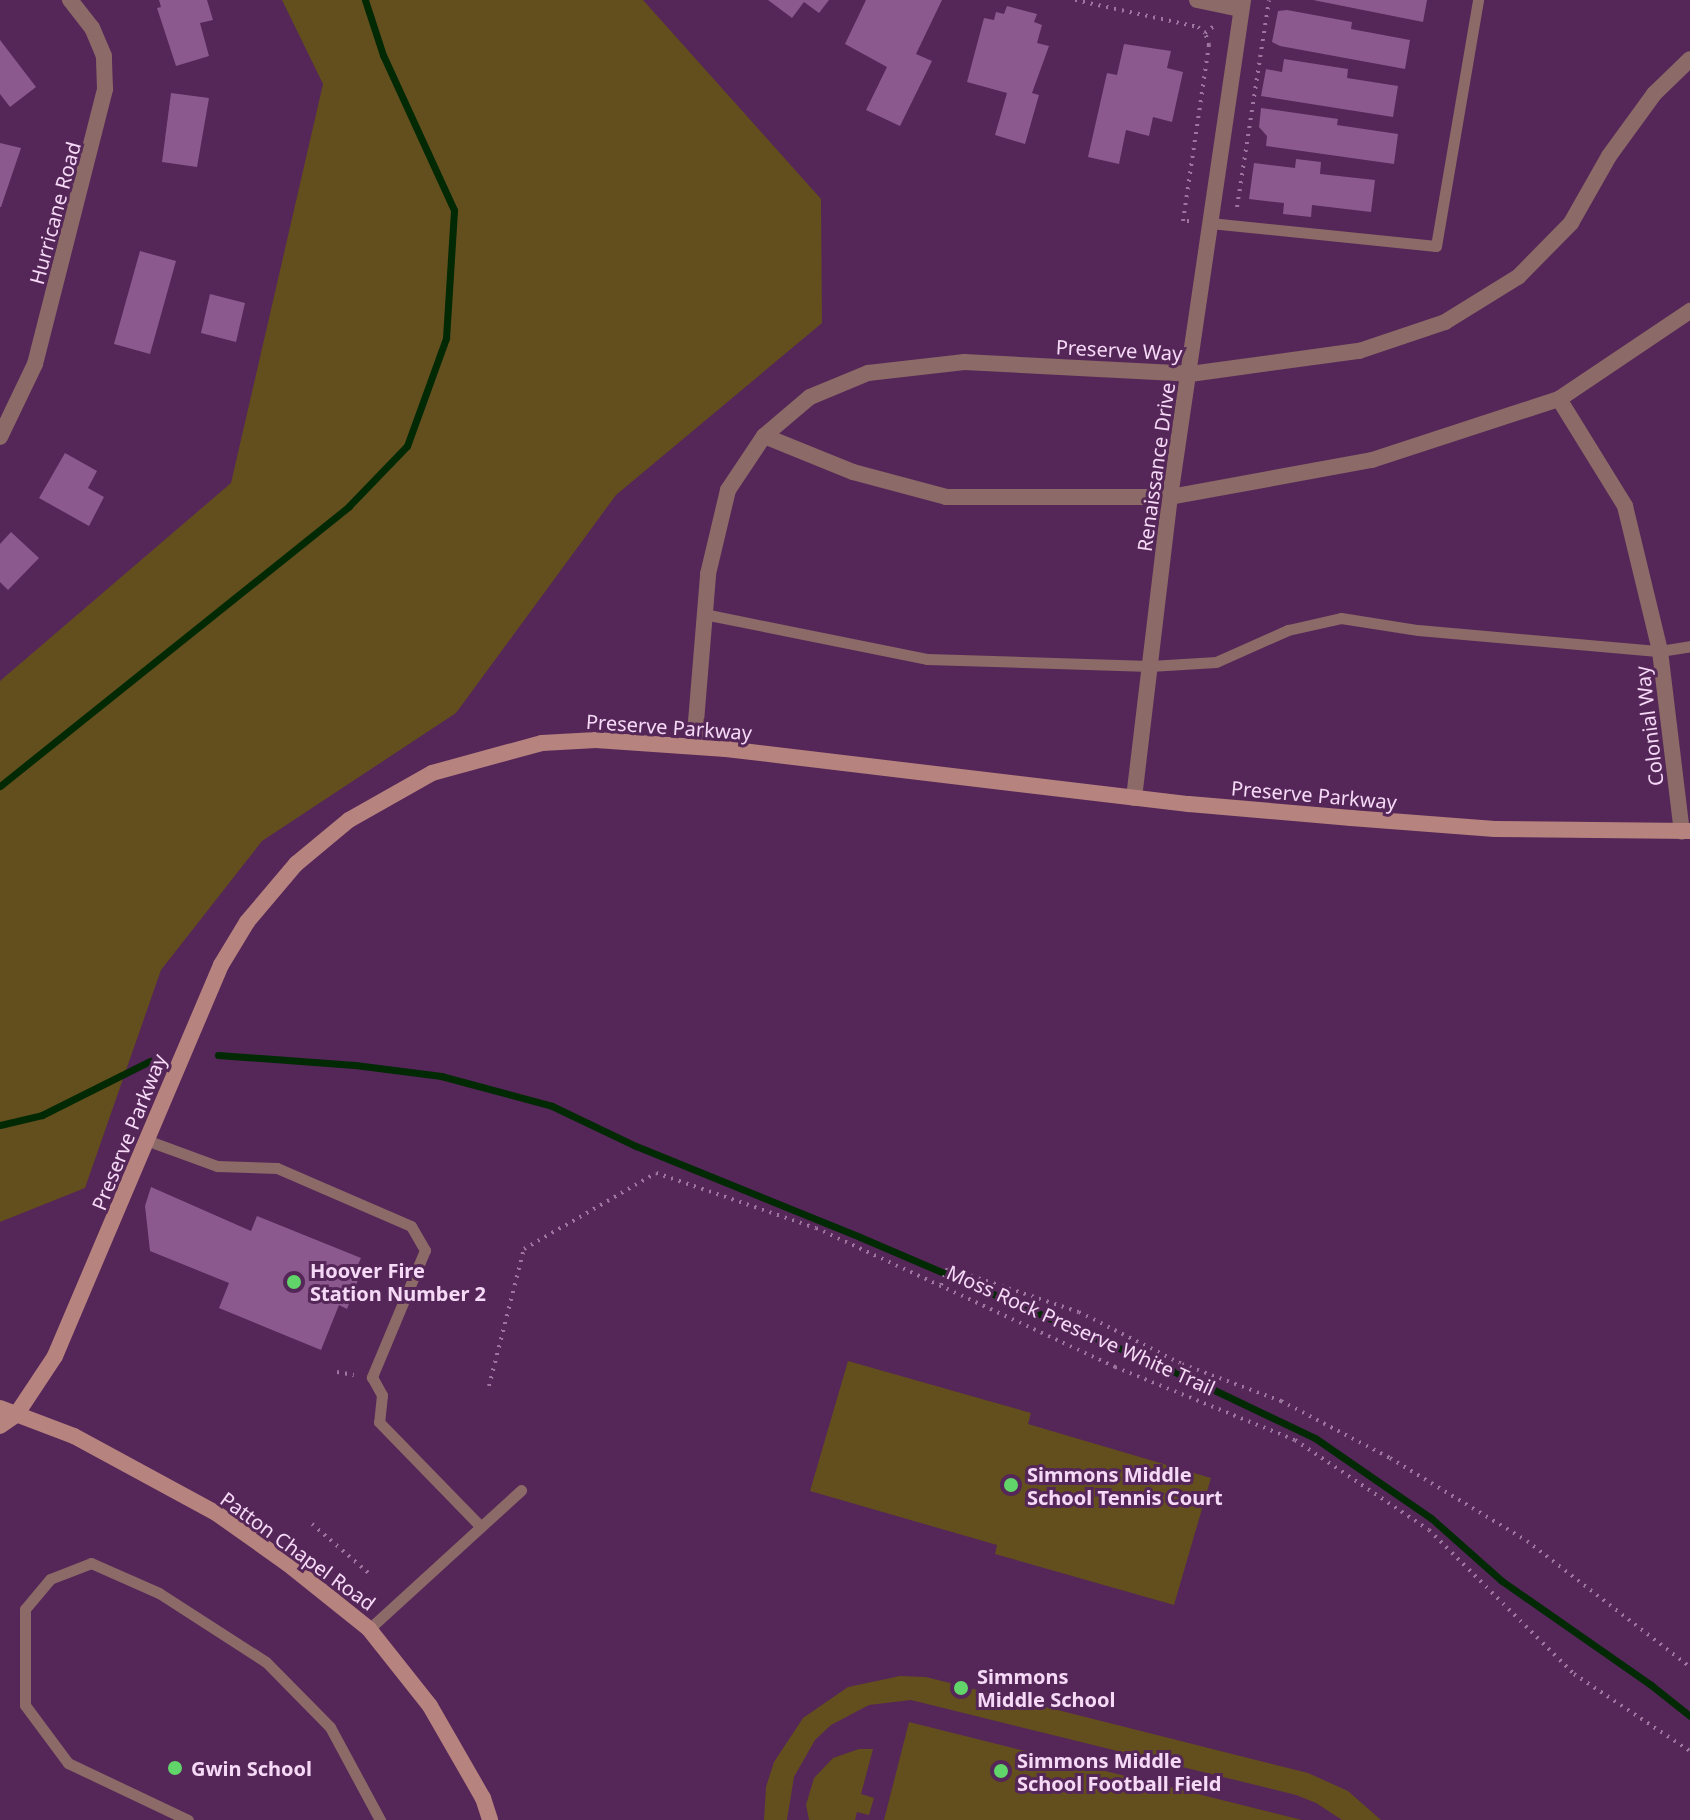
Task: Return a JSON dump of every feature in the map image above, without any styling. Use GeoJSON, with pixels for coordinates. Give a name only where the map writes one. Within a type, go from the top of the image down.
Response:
{"type":"FeatureCollection","features":[{"type":"Feature","properties":{"kind":"street","name":"Hurricane Road"},"geometry":{"type":"LineString","coordinates":[[0,437],[35,364],[105,89],[104,56],[92,28],[70,0]]}},
{"type":"Feature","properties":{"kind":"street"},"geometry":{"type":"LineString","coordinates":[[1197,0],[1219,5],[1242,5]]}},
{"type":"Feature","properties":{"kind":"street","name":"Renaissance Drive"},"geometry":{"type":"LineString","coordinates":[[1134,798],[1170,497],[1242,5]]}},
{"type":"Feature","properties":{"kind":"street","name":"Preserve Way"},"geometry":{"type":"LineString","coordinates":[[694,746],[708,574],[728,490],[764,436],[810,397],[868,373],[964,362],[1190,374],[1359,351],[1445,322],[1518,277],[1571,223],[1609,156],[1654,94],[1690,59]]}},
{"type":"Feature","properties":{"kind":"street"},"geometry":{"type":"LineString","coordinates":[[764,436],[853,472],[946,497],[1170,497],[1372,460],[1559,399],[1690,311]]}},
{"type":"Feature","properties":{"kind":"street","name":"Colonial Way"},"geometry":{"type":"LineString","coordinates":[[1559,399],[1625,506],[1660,651],[1686,831]]}},
{"type":"Feature","properties":{"kind":"street","name":"Preserve Parkway"},"geometry":{"type":"LineString","coordinates":[[16,1415],[55,1356],[221,965],[247,922],[296,864],[349,820],[432,773],[542,743],[596,740],[694,746],[1134,798],[1495,829],[1686,831]]}},
{"type":"Feature","properties":{"kind":"street","name":"Patton Chapel Road"},"geometry":{"type":"LineString","coordinates":[[0,1408],[74,1436],[216,1513],[288,1564],[369,1629],[430,1706],[483,1798],[490,1820]]}},
{"type":"Feature","properties":{"kind":"street"},"geometry":{"type":"LineString","coordinates":[[0,1426],[16,1415]]}},
{"type":"Feature","properties":{"kind":"lane"},"geometry":{"type":"LineString","coordinates":[[1210,223],[1436,246],[1478,0]]}},
{"type":"Feature","properties":{"kind":"lane"},"geometry":{"type":"LineString","coordinates":[[704,614],[927,659],[1150,666],[1216,662],[1288,630],[1341,618],[1418,630],[1660,651],[1690,646]]}},
{"type":"Feature","properties":{"kind":"lane"},"geometry":{"type":"LineString","coordinates":[[146,1140],[217,1166],[277,1168],[411,1226],[425,1250],[372,1377],[382,1395],[379,1422],[481,1527]]}},
{"type":"Feature","properties":{"kind":"lane"},"geometry":{"type":"LineString","coordinates":[[369,1629],[521,1490]]}},
{"type":"Feature","properties":{"kind":"lane"},"geometry":{"type":"LineString","coordinates":[[188,1820],[68,1763],[25,1705],[25,1609],[50,1579],[91,1563],[159,1593],[266,1662],[330,1727],[380,1820]]}},
{"type":"Feature","properties":{"kind":"path"},"geometry":{"type":"LineString","coordinates":[[1075,0],[1198,27],[1205,33],[1209,45],[1183,221],[1210,223]]}},
{"type":"Feature","properties":{"kind":"path"},"geometry":{"type":"LineString","coordinates":[[1234,225],[1269,0]]}},
{"type":"Feature","properties":{"kind":"path"},"geometry":{"type":"LineString","coordinates":[[1205,33],[1215,25],[1219,5]]}},
{"type":"Feature","properties":{"kind":"path","name":"Moss Rock Preserve White Trail"},"geometry":{"type":"LineString","coordinates":[[489,1386],[524,1249],[656,1173],[816,1228],[1115,1367],[1295,1440],[1429,1530],[1574,1674],[1690,1751]]}},
{"type":"Feature","properties":{"kind":"path"},"geometry":{"type":"LineString","coordinates":[[941,1284],[948,1268],[1079,1312],[1182,1364],[1281,1401],[1390,1458],[1527,1541],[1690,1667]]}},
{"type":"Feature","properties":{"kind":"path"},"geometry":{"type":"LineString","coordinates":[[312,1524],[372,1576]]}},
{"type":"Feature","properties":{"kind":"shaded area"},"geometry":{"type":"Polygon","coordinates":[[[282,0],[643,0],[821,199],[822,323],[616,495],[456,713],[262,841],[161,970],[85,1188],[0,1222],[0,681],[231,483],[323,84],[282,0]]]}},
{"type":"Feature","properties":{"kind":"shaded area","name":"Simmons Middle School Tennis Court"},"geometry":{"type":"Polygon","coordinates":[[[848,1361],[1031,1413],[1028,1424],[1211,1478],[1174,1605],[995,1554],[997,1545],[810,1491],[848,1361]]]}},
{"type":"Feature","properties":{"kind":"shaded area"},"geometry":{"type":"Polygon","coordinates":[[[900,1676],[926,1677],[1308,1773],[1348,1791],[1381,1820],[1342,1820],[1316,1803],[1296,1795],[911,1700],[869,1705],[831,1725],[815,1740],[794,1777],[787,1820],[764,1820],[766,1787],[774,1762],[803,1718],[848,1687],[900,1676]]]}},
{"type":"Feature","properties":{"kind":"shaded area","name":"Simmons Middle School Football Field"},"geometry":{"type":"Polygon","coordinates":[[[909,1722],[1302,1820],[884,1820],[909,1722]]]}},
{"type":"Feature","properties":{"kind":"shaded area"},"geometry":{"type":"Polygon","coordinates":[[[859,1749],[873,1749],[861,1794],[874,1798],[869,1815],[857,1812],[855,1820],[809,1820],[806,1805],[814,1778],[833,1758],[859,1749]]]}},
{"type":"Feature","properties":{"kind":"building"},"geometry":{"type":"Polygon","coordinates":[[[159,0],[207,0],[213,20],[200,23],[209,56],[176,66],[157,8],[161,7],[159,0]]]}},
{"type":"Feature","properties":{"kind":"building"},"geometry":{"type":"Polygon","coordinates":[[[768,0],[829,0],[819,13],[804,2],[792,18],[768,0]]]}},
{"type":"Feature","properties":{"kind":"building"},"geometry":{"type":"Polygon","coordinates":[[[866,0],[942,0],[916,54],[932,61],[900,126],[866,110],[887,67],[845,44],[866,0]]]}},
{"type":"Feature","properties":{"kind":"building"},"geometry":{"type":"Polygon","coordinates":[[[1313,0],[1427,0],[1423,22],[1313,0]]]}},
{"type":"Feature","properties":{"kind":"building"},"geometry":{"type":"Polygon","coordinates":[[[1007,6],[1037,14],[1034,22],[1042,25],[1037,43],[1049,46],[1032,93],[1039,95],[1025,144],[995,135],[1007,93],[967,82],[984,18],[994,20],[996,12],[1004,14],[1007,6]]]}},
{"type":"Feature","properties":{"kind":"building"},"geometry":{"type":"Polygon","coordinates":[[[1278,11],[1352,22],[1351,29],[1410,40],[1405,69],[1272,42],[1278,11]]]}},
{"type":"Feature","properties":{"kind":"building"},"geometry":{"type":"Polygon","coordinates":[[[0,40],[36,87],[10,107],[0,94],[0,40]]]}},
{"type":"Feature","properties":{"kind":"building"},"geometry":{"type":"Polygon","coordinates":[[[1124,44],[1171,51],[1167,68],[1183,72],[1172,122],[1153,117],[1149,136],[1126,130],[1119,164],[1088,157],[1107,73],[1117,75],[1124,44]]]}},
{"type":"Feature","properties":{"kind":"building"},"geometry":{"type":"Polygon","coordinates":[[[1284,59],[1348,69],[1347,78],[1398,86],[1393,117],[1261,96],[1266,69],[1282,72],[1284,59]]]}},
{"type":"Feature","properties":{"kind":"building"},"geometry":{"type":"Polygon","coordinates":[[[171,93],[209,98],[197,167],[162,162],[171,93]]]}},
{"type":"Feature","properties":{"kind":"building"},"geometry":{"type":"Polygon","coordinates":[[[1261,108],[1338,119],[1337,125],[1398,134],[1394,164],[1266,146],[1267,136],[1259,127],[1261,108]]]}},
{"type":"Feature","properties":{"kind":"building"},"geometry":{"type":"Polygon","coordinates":[[[0,143],[21,148],[1,207],[0,207],[0,143]]]}},
{"type":"Feature","properties":{"kind":"building"},"geometry":{"type":"Polygon","coordinates":[[[1296,159],[1321,162],[1320,174],[1375,180],[1371,212],[1312,205],[1311,217],[1283,214],[1284,203],[1249,199],[1254,163],[1295,168],[1296,159]]]}},
{"type":"Feature","properties":{"kind":"building"},"geometry":{"type":"Polygon","coordinates":[[[140,251],[176,261],[150,354],[114,344],[140,251]]]}},
{"type":"Feature","properties":{"kind":"building"},"geometry":{"type":"Polygon","coordinates":[[[210,294],[245,303],[236,342],[201,333],[210,294]]]}},
{"type":"Feature","properties":{"kind":"building"},"geometry":{"type":"Polygon","coordinates":[[[65,453],[97,471],[88,488],[104,497],[89,526],[39,498],[65,453]]]}},
{"type":"Feature","properties":{"kind":"building"},"geometry":{"type":"Polygon","coordinates":[[[11,532],[39,558],[8,590],[0,582],[0,544],[11,532]]]}},
{"type":"Feature","properties":{"kind":"building","name":"Hoover Fire Station Number 2"},"geometry":{"type":"Polygon","coordinates":[[[151,1187],[251,1231],[257,1216],[361,1258],[352,1278],[358,1280],[347,1309],[339,1305],[321,1350],[219,1308],[229,1283],[150,1251],[145,1206],[151,1187]]]}},
{"type":"Feature","properties":{"kind":"waterway"},"geometry":{"type":"LineString","coordinates":[[0,786],[349,506],[407,446],[446,338],[454,210],[383,55],[365,0]]}},
{"type":"Feature","properties":{"kind":"waterway"},"geometry":{"type":"LineString","coordinates":[[218,1055],[355,1065],[441,1076],[552,1106],[636,1146],[860,1237],[1187,1377],[1315,1438],[1431,1518],[1502,1581],[1651,1685],[1690,1716]]}},
{"type":"Feature","properties":{"kind":"waterway"},"geometry":{"type":"LineString","coordinates":[[0,1125],[42,1115],[150,1061]]}},
{"type":"Feature","properties":{"kind":"place","name":"Hoover Fire Station Number 2"},"geometry":{"type":"Point","coordinates":[294,1282]}},
{"type":"Feature","properties":{"kind":"place","name":"Simmons Middle School Tennis Court"},"geometry":{"type":"Point","coordinates":[1011,1485]}},
{"type":"Feature","properties":{"kind":"place","name":"Simmons Middle School"},"geometry":{"type":"Point","coordinates":[961,1688]}},
{"type":"Feature","properties":{"kind":"place","name":"Gwin School"},"geometry":{"type":"Point","coordinates":[175,1768]}},
{"type":"Feature","properties":{"kind":"place","name":"Simmons Middle School Football Field"},"geometry":{"type":"Point","coordinates":[1001,1771]}}]}
